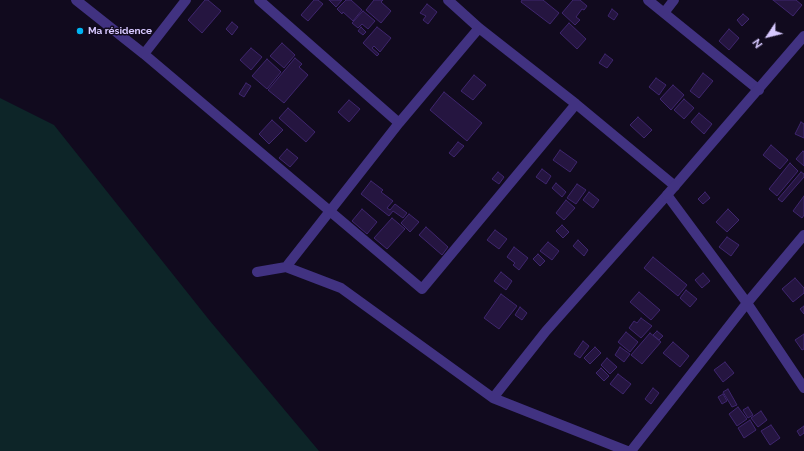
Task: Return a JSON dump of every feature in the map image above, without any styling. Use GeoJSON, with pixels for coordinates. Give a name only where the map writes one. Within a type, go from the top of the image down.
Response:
{"type":"FeatureCollection","features":[{"type":"Feature","properties":{"kind":"street"},"geometry":{"type":"LineString","coordinates":[[76,0],[144,54],[329,212],[422,289],[576,104]]}},
{"type":"Feature","properties":{"kind":"street"},"geometry":{"type":"LineString","coordinates":[[144,54],[186,0]]}},
{"type":"Feature","properties":{"kind":"street"},"geometry":{"type":"LineString","coordinates":[[259,0],[399,123]]}},
{"type":"Feature","properties":{"kind":"street"},"geometry":{"type":"LineString","coordinates":[[448,0],[479,28],[576,104],[675,186]]}},
{"type":"Feature","properties":{"kind":"street"},"geometry":{"type":"LineString","coordinates":[[648,0],[759,90]]}},
{"type":"Feature","properties":{"kind":"street"},"geometry":{"type":"LineString","coordinates":[[664,13],[674,0]]}},
{"type":"Feature","properties":{"kind":"street"},"geometry":{"type":"LineString","coordinates":[[286,267],[399,123],[479,28]]}},
{"type":"Feature","properties":{"kind":"street"},"geometry":{"type":"LineString","coordinates":[[493,398],[546,331],[759,90],[804,36]]}},
{"type":"Feature","properties":{"kind":"street"},"geometry":{"type":"LineString","coordinates":[[667,195],[747,303],[804,388]]}},
{"type":"Feature","properties":{"kind":"street"},"geometry":{"type":"LineString","coordinates":[[631,451],[747,303],[804,235]]}},
{"type":"Feature","properties":{"kind":"street"},"geometry":{"type":"LineString","coordinates":[[257,272],[286,267],[341,288],[493,398],[626,451]]}},
{"type":"Feature","properties":{"kind":"green space"},"geometry":{"type":"Polygon","coordinates":[[[0,98],[54,125],[210,321],[319,451],[0,451],[0,98]]]}},
{"type":"Feature","properties":{"kind":"building"},"geometry":{"type":"Polygon","coordinates":[[[205,0],[208,0],[221,11],[202,33],[188,20],[205,0]]]}},
{"type":"Feature","properties":{"kind":"building"},"geometry":{"type":"Polygon","coordinates":[[[314,0],[318,0],[323,4],[308,21],[301,15],[314,0]]]}},
{"type":"Feature","properties":{"kind":"building"},"geometry":{"type":"Polygon","coordinates":[[[329,0],[342,0],[336,7],[329,0]]]}},
{"type":"Feature","properties":{"kind":"building"},"geometry":{"type":"Polygon","coordinates":[[[346,0],[351,0],[362,10],[353,21],[337,9],[346,0]]]}},
{"type":"Feature","properties":{"kind":"building"},"geometry":{"type":"Polygon","coordinates":[[[374,0],[383,0],[381,2],[391,11],[381,23],[366,10],[374,0]]]}},
{"type":"Feature","properties":{"kind":"building"},"geometry":{"type":"Polygon","coordinates":[[[522,0],[543,0],[559,13],[550,24],[521,2],[522,0]]]}},
{"type":"Feature","properties":{"kind":"building"},"geometry":{"type":"Polygon","coordinates":[[[573,0],[580,0],[587,6],[584,10],[582,9],[576,17],[580,20],[575,25],[562,13],[573,0]]]}},
{"type":"Feature","properties":{"kind":"building"},"geometry":{"type":"Polygon","coordinates":[[[773,0],[796,0],[802,5],[793,16],[773,0]]]}},
{"type":"Feature","properties":{"kind":"building"},"geometry":{"type":"Polygon","coordinates":[[[427,4],[437,12],[428,24],[423,20],[426,16],[420,13],[427,4]]]}},
{"type":"Feature","properties":{"kind":"building"},"geometry":{"type":"Polygon","coordinates":[[[612,9],[618,14],[614,20],[608,16],[612,9]]]}},
{"type":"Feature","properties":{"kind":"building"},"geometry":{"type":"Polygon","coordinates":[[[363,11],[375,21],[368,29],[362,24],[358,28],[352,23],[363,11]]]}},
{"type":"Feature","properties":{"kind":"building"},"geometry":{"type":"Polygon","coordinates":[[[743,14],[749,19],[742,26],[737,20],[743,14]]]}},
{"type":"Feature","properties":{"kind":"building"},"geometry":{"type":"Polygon","coordinates":[[[232,22],[238,27],[232,35],[226,29],[232,22]]]}},
{"type":"Feature","properties":{"kind":"building"},"geometry":{"type":"Polygon","coordinates":[[[569,23],[586,39],[577,49],[560,33],[569,23]]]}},
{"type":"Feature","properties":{"kind":"building"},"geometry":{"type":"Polygon","coordinates":[[[361,27],[366,32],[363,35],[358,31],[361,27]]]}},
{"type":"Feature","properties":{"kind":"building"},"geometry":{"type":"Polygon","coordinates":[[[377,27],[391,38],[380,52],[374,46],[372,48],[379,54],[377,56],[363,43],[377,27]]]}},
{"type":"Feature","properties":{"kind":"building"},"geometry":{"type":"Polygon","coordinates":[[[729,29],[739,38],[729,50],[719,41],[729,29]]]}},
{"type":"Feature","properties":{"kind":"building"},"geometry":{"type":"Polygon","coordinates":[[[282,43],[295,55],[284,68],[270,56],[282,43]]]}},
{"type":"Feature","properties":{"kind":"building"},"geometry":{"type":"Polygon","coordinates":[[[251,48],[262,57],[251,70],[240,60],[251,48]]]}},
{"type":"Feature","properties":{"kind":"building"},"geometry":{"type":"Polygon","coordinates":[[[605,54],[613,60],[607,68],[599,63],[605,54]]]}},
{"type":"Feature","properties":{"kind":"building"},"geometry":{"type":"Polygon","coordinates":[[[295,58],[302,64],[299,67],[308,75],[284,103],[268,90],[295,58]]]}},
{"type":"Feature","properties":{"kind":"building"},"geometry":{"type":"Polygon","coordinates":[[[267,59],[281,72],[267,89],[252,76],[267,59]]]}},
{"type":"Feature","properties":{"kind":"building"},"geometry":{"type":"Polygon","coordinates":[[[703,73],[713,81],[699,98],[690,91],[703,73]]]}},
{"type":"Feature","properties":{"kind":"building"},"geometry":{"type":"Polygon","coordinates":[[[474,75],[486,85],[473,100],[461,91],[474,75]]]}},
{"type":"Feature","properties":{"kind":"building"},"geometry":{"type":"Polygon","coordinates":[[[656,78],[666,85],[659,95],[649,87],[656,78]]]}},
{"type":"Feature","properties":{"kind":"building"},"geometry":{"type":"Polygon","coordinates":[[[246,83],[251,86],[244,97],[239,94],[246,83]]]}},
{"type":"Feature","properties":{"kind":"building"},"geometry":{"type":"Polygon","coordinates":[[[673,85],[684,95],[671,110],[660,99],[673,85]]]}},
{"type":"Feature","properties":{"kind":"building"},"geometry":{"type":"Polygon","coordinates":[[[444,92],[482,123],[467,141],[430,110],[444,92]]]}},
{"type":"Feature","properties":{"kind":"building"},"geometry":{"type":"Polygon","coordinates":[[[684,99],[694,108],[684,119],[674,110],[684,99]]]}},
{"type":"Feature","properties":{"kind":"building"},"geometry":{"type":"Polygon","coordinates":[[[349,100],[360,109],[349,122],[338,112],[349,100]]]}},
{"type":"Feature","properties":{"kind":"building"},"geometry":{"type":"Polygon","coordinates":[[[288,108],[315,132],[306,142],[279,118],[288,108]]]}},
{"type":"Feature","properties":{"kind":"building"},"geometry":{"type":"Polygon","coordinates":[[[699,113],[712,124],[704,134],[691,122],[699,113]]]}},
{"type":"Feature","properties":{"kind":"building"},"geometry":{"type":"Polygon","coordinates":[[[638,117],[652,130],[644,138],[630,125],[638,117]]]}},
{"type":"Feature","properties":{"kind":"building"},"geometry":{"type":"Polygon","coordinates":[[[272,120],[283,130],[269,144],[259,134],[272,120]]]}},
{"type":"Feature","properties":{"kind":"building"},"geometry":{"type":"Polygon","coordinates":[[[801,122],[804,124],[804,138],[795,134],[801,122]]]}},
{"type":"Feature","properties":{"kind":"building"},"geometry":{"type":"Polygon","coordinates":[[[458,142],[464,146],[454,157],[449,153],[458,142]]]}},
{"type":"Feature","properties":{"kind":"building"},"geometry":{"type":"Polygon","coordinates":[[[771,145],[788,160],[780,169],[763,155],[771,145]]]}},
{"type":"Feature","properties":{"kind":"building"},"geometry":{"type":"Polygon","coordinates":[[[287,149],[298,158],[290,167],[279,158],[287,149]]]}},
{"type":"Feature","properties":{"kind":"building"},"geometry":{"type":"Polygon","coordinates":[[[560,150],[577,162],[570,172],[553,160],[560,150]]]}},
{"type":"Feature","properties":{"kind":"building"},"geometry":{"type":"Polygon","coordinates":[[[803,151],[804,152],[804,166],[796,159],[803,151]]]}},
{"type":"Feature","properties":{"kind":"building"},"geometry":{"type":"Polygon","coordinates":[[[790,163],[798,171],[777,196],[769,189],[790,163]]]}},
{"type":"Feature","properties":{"kind":"building"},"geometry":{"type":"Polygon","coordinates":[[[542,169],[551,176],[546,184],[536,177],[542,169]]]}},
{"type":"Feature","properties":{"kind":"building"},"geometry":{"type":"Polygon","coordinates":[[[498,172],[504,177],[499,184],[492,179],[498,172]]]}},
{"type":"Feature","properties":{"kind":"building"},"geometry":{"type":"Polygon","coordinates":[[[801,172],[804,174],[804,177],[782,202],[778,199],[801,172]]]}},
{"type":"Feature","properties":{"kind":"building"},"geometry":{"type":"Polygon","coordinates":[[[371,181],[383,190],[381,192],[393,201],[387,208],[390,210],[395,204],[407,213],[403,218],[393,211],[389,216],[361,194],[371,181]]]}},
{"type":"Feature","properties":{"kind":"building"},"geometry":{"type":"Polygon","coordinates":[[[556,183],[566,192],[562,197],[552,188],[556,183]]]}},
{"type":"Feature","properties":{"kind":"building"},"geometry":{"type":"Polygon","coordinates":[[[577,184],[586,190],[576,204],[567,198],[577,184]]]}},
{"type":"Feature","properties":{"kind":"building"},"geometry":{"type":"Polygon","coordinates":[[[589,192],[599,200],[593,208],[583,200],[589,192]]]}},
{"type":"Feature","properties":{"kind":"building"},"geometry":{"type":"Polygon","coordinates":[[[705,192],[710,198],[703,204],[698,199],[705,192]]]}},
{"type":"Feature","properties":{"kind":"building"},"geometry":{"type":"Polygon","coordinates":[[[804,196],[804,215],[802,218],[793,211],[804,196]]]}},
{"type":"Feature","properties":{"kind":"building"},"geometry":{"type":"Polygon","coordinates":[[[566,200],[575,208],[564,220],[556,213],[566,200]]]}},
{"type":"Feature","properties":{"kind":"building"},"geometry":{"type":"Polygon","coordinates":[[[362,209],[377,222],[367,234],[352,221],[362,209]]]}},
{"type":"Feature","properties":{"kind":"building"},"geometry":{"type":"Polygon","coordinates":[[[728,209],[739,220],[727,232],[716,222],[728,209]]]}},
{"type":"Feature","properties":{"kind":"building"},"geometry":{"type":"Polygon","coordinates":[[[409,214],[419,222],[410,232],[401,223],[409,214]]]}},
{"type":"Feature","properties":{"kind":"building"},"geometry":{"type":"Polygon","coordinates":[[[392,218],[405,229],[387,249],[374,238],[392,218]]]}},
{"type":"Feature","properties":{"kind":"building"},"geometry":{"type":"Polygon","coordinates":[[[562,225],[569,232],[563,238],[556,231],[562,225]]]}},
{"type":"Feature","properties":{"kind":"building"},"geometry":{"type":"Polygon","coordinates":[[[426,227],[448,247],[442,255],[419,235],[426,227]]]}},
{"type":"Feature","properties":{"kind":"building"},"geometry":{"type":"Polygon","coordinates":[[[495,230],[507,239],[499,249],[487,240],[495,230]]]}},
{"type":"Feature","properties":{"kind":"building"},"geometry":{"type":"Polygon","coordinates":[[[727,237],[739,245],[731,256],[719,247],[727,237]]]}},
{"type":"Feature","properties":{"kind":"building"},"geometry":{"type":"Polygon","coordinates":[[[578,240],[588,250],[584,256],[573,246],[578,240]]]}},
{"type":"Feature","properties":{"kind":"building"},"geometry":{"type":"Polygon","coordinates":[[[548,242],[559,251],[552,260],[540,251],[548,242]]]}},
{"type":"Feature","properties":{"kind":"building"},"geometry":{"type":"Polygon","coordinates":[[[514,247],[528,258],[519,270],[513,265],[515,263],[507,257],[514,247]]]}},
{"type":"Feature","properties":{"kind":"building"},"geometry":{"type":"Polygon","coordinates":[[[538,254],[545,261],[540,266],[533,259],[538,254]]]}},
{"type":"Feature","properties":{"kind":"building"},"geometry":{"type":"Polygon","coordinates":[[[653,257],[687,285],[678,296],[644,268],[653,257]]]}},
{"type":"Feature","properties":{"kind":"building"},"geometry":{"type":"Polygon","coordinates":[[[501,272],[512,281],[506,290],[494,281],[501,272]]]}},
{"type":"Feature","properties":{"kind":"building"},"geometry":{"type":"Polygon","coordinates":[[[703,273],[710,281],[702,288],[695,280],[703,273]]]}},
{"type":"Feature","properties":{"kind":"building"},"geometry":{"type":"Polygon","coordinates":[[[795,278],[804,288],[804,293],[793,302],[782,289],[795,278]]]}},
{"type":"Feature","properties":{"kind":"building"},"geometry":{"type":"Polygon","coordinates":[[[686,290],[697,299],[690,307],[680,298],[686,290]]]}},
{"type":"Feature","properties":{"kind":"building"},"geometry":{"type":"Polygon","coordinates":[[[639,292],[660,310],[651,320],[630,302],[639,292]]]}},
{"type":"Feature","properties":{"kind":"building"},"geometry":{"type":"Polygon","coordinates":[[[501,294],[517,306],[499,329],[484,318],[501,294]]]}},
{"type":"Feature","properties":{"kind":"building"},"geometry":{"type":"Polygon","coordinates":[[[804,306],[804,314],[800,309],[804,306]]]}},
{"type":"Feature","properties":{"kind":"building"},"geometry":{"type":"Polygon","coordinates":[[[520,307],[527,313],[522,320],[515,315],[520,307]]]}},
{"type":"Feature","properties":{"kind":"building"},"geometry":{"type":"Polygon","coordinates":[[[641,318],[652,326],[641,338],[629,328],[634,321],[637,323],[641,318]]]}},
{"type":"Feature","properties":{"kind":"building"},"geometry":{"type":"Polygon","coordinates":[[[657,331],[663,336],[659,340],[653,335],[657,331]]]}},
{"type":"Feature","properties":{"kind":"building"},"geometry":{"type":"Polygon","coordinates":[[[626,332],[638,342],[630,352],[618,342],[626,332]]]}},
{"type":"Feature","properties":{"kind":"building"},"geometry":{"type":"Polygon","coordinates":[[[650,333],[661,342],[642,364],[631,355],[650,333]]]}},
{"type":"Feature","properties":{"kind":"building"},"geometry":{"type":"Polygon","coordinates":[[[804,334],[804,349],[802,350],[795,340],[804,334]]]}},
{"type":"Feature","properties":{"kind":"building"},"geometry":{"type":"Polygon","coordinates":[[[583,341],[589,346],[580,358],[574,354],[583,341]]]}},
{"type":"Feature","properties":{"kind":"building"},"geometry":{"type":"Polygon","coordinates":[[[673,342],[689,356],[680,367],[663,353],[673,342]]]}},
{"type":"Feature","properties":{"kind":"building"},"geometry":{"type":"Polygon","coordinates":[[[595,347],[601,353],[590,364],[584,358],[595,347]]]}},
{"type":"Feature","properties":{"kind":"building"},"geometry":{"type":"Polygon","coordinates":[[[620,347],[630,354],[624,362],[615,355],[620,347]]]}},
{"type":"Feature","properties":{"kind":"building"},"geometry":{"type":"Polygon","coordinates":[[[607,358],[617,367],[610,374],[601,365],[607,358]]]}},
{"type":"Feature","properties":{"kind":"building"},"geometry":{"type":"Polygon","coordinates":[[[725,362],[734,373],[723,382],[714,370],[725,362]]]}},
{"type":"Feature","properties":{"kind":"building"},"geometry":{"type":"Polygon","coordinates":[[[601,368],[609,376],[604,381],[596,373],[601,368]]]}},
{"type":"Feature","properties":{"kind":"building"},"geometry":{"type":"Polygon","coordinates":[[[618,374],[631,384],[623,394],[610,384],[618,374]]]}},
{"type":"Feature","properties":{"kind":"building"},"geometry":{"type":"Polygon","coordinates":[[[653,388],[659,393],[651,404],[645,399],[653,388]]]}},
{"type":"Feature","properties":{"kind":"building"},"geometry":{"type":"Polygon","coordinates":[[[728,389],[737,405],[732,407],[723,392],[728,389]]]}},
{"type":"Feature","properties":{"kind":"building"},"geometry":{"type":"Polygon","coordinates":[[[723,394],[727,401],[722,404],[718,397],[723,394]]]}},
{"type":"Feature","properties":{"kind":"building"},"geometry":{"type":"Polygon","coordinates":[[[738,407],[747,419],[737,426],[729,414],[738,407]]]}},
{"type":"Feature","properties":{"kind":"building"},"geometry":{"type":"Polygon","coordinates":[[[748,407],[753,415],[748,418],[743,410],[748,407]]]}},
{"type":"Feature","properties":{"kind":"building"},"geometry":{"type":"Polygon","coordinates":[[[761,411],[767,420],[758,427],[751,418],[761,411]]]}},
{"type":"Feature","properties":{"kind":"building"},"geometry":{"type":"Polygon","coordinates":[[[750,420],[756,430],[744,438],[738,428],[750,420]]]}},
{"type":"Feature","properties":{"kind":"building"},"geometry":{"type":"Polygon","coordinates":[[[771,425],[780,438],[770,445],[761,431],[771,425]]]}},
{"type":"Feature","properties":{"kind":"building"},"geometry":{"type":"Polygon","coordinates":[[[804,426],[804,433],[800,436],[797,431],[804,426]]]}},
{"type":"Feature","properties":{"kind":"place","name":"Ma résidence"},"geometry":{"type":"Point","coordinates":[80,31]}}]}
